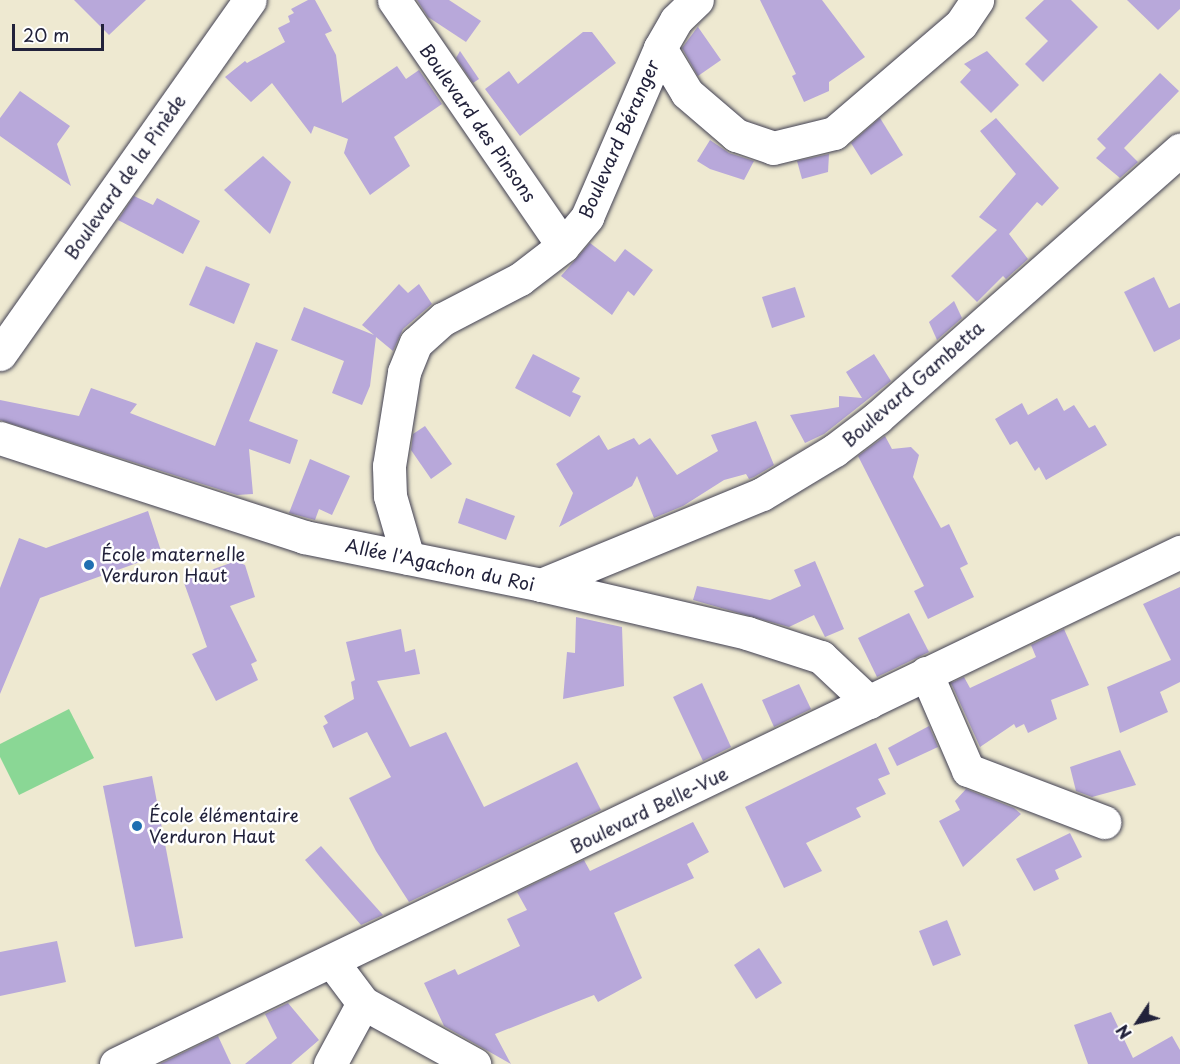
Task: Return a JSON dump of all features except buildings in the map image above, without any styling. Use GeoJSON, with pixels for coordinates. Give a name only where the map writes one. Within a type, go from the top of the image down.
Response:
{"type":"FeatureCollection","features":[{"type":"Feature","properties":{"kind":"street","name":"Boulevard de la Pinède"},"geometry":{"type":"LineString","coordinates":[[0,354],[250,0]]}},
{"type":"Feature","properties":{"kind":"street","name":"Boulevard des Pinsons"},"geometry":{"type":"LineString","coordinates":[[393,0],[563,246]]}},
{"type":"Feature","properties":{"kind":"street","name":"Boulevard Béranger"},"geometry":{"type":"LineString","coordinates":[[408,558],[390,496],[389,466],[404,372],[416,343],[443,319],[520,279],[563,246],[587,217],[660,48],[676,20],[697,0]]}},
{"type":"Feature","properties":{"kind":"street"},"geometry":{"type":"LineString","coordinates":[[660,48],[687,93],[736,135],[773,148],[834,133],[961,24],[977,0]]}},
{"type":"Feature","properties":{"kind":"street","name":"Boulevard Gambetta"},"geometry":{"type":"LineString","coordinates":[[541,585],[762,494],[835,450],[877,418],[1180,150]]}},
{"type":"Feature","properties":{"kind":"street","name":"Allée l'Agachon du Roi"},"geometry":{"type":"LineString","coordinates":[[0,438],[304,537],[541,585],[747,633],[821,657],[869,702]]}},
{"type":"Feature","properties":{"kind":"street","name":"Boulevard Belle-Vue"},"geometry":{"type":"LineString","coordinates":[[116,1064],[333,963],[926,673],[1180,552]]}},
{"type":"Feature","properties":{"kind":"street"},"geometry":{"type":"LineString","coordinates":[[926,673],[968,770],[1104,822]]}},
{"type":"Feature","properties":{"kind":"street"},"geometry":{"type":"LineString","coordinates":[[333,963],[363,1003],[474,1064]]}},
{"type":"Feature","properties":{"kind":"street"},"geometry":{"type":"LineString","coordinates":[[330,1064],[363,1003]]}},
{"type":"Feature","properties":{"kind":"green space"},"geometry":{"type":"Polygon","coordinates":[[[69,709],[94,758],[19,795],[0,757],[0,744],[69,709]]]}},
{"type":"Feature","properties":{"kind":"place","name":"École maternelle Verduron Haut"},"geometry":{"type":"Point","coordinates":[89,565]}},
{"type":"Feature","properties":{"kind":"place","name":"École élémentaire Verduron Haut"},"geometry":{"type":"Point","coordinates":[137,826]}}]}
